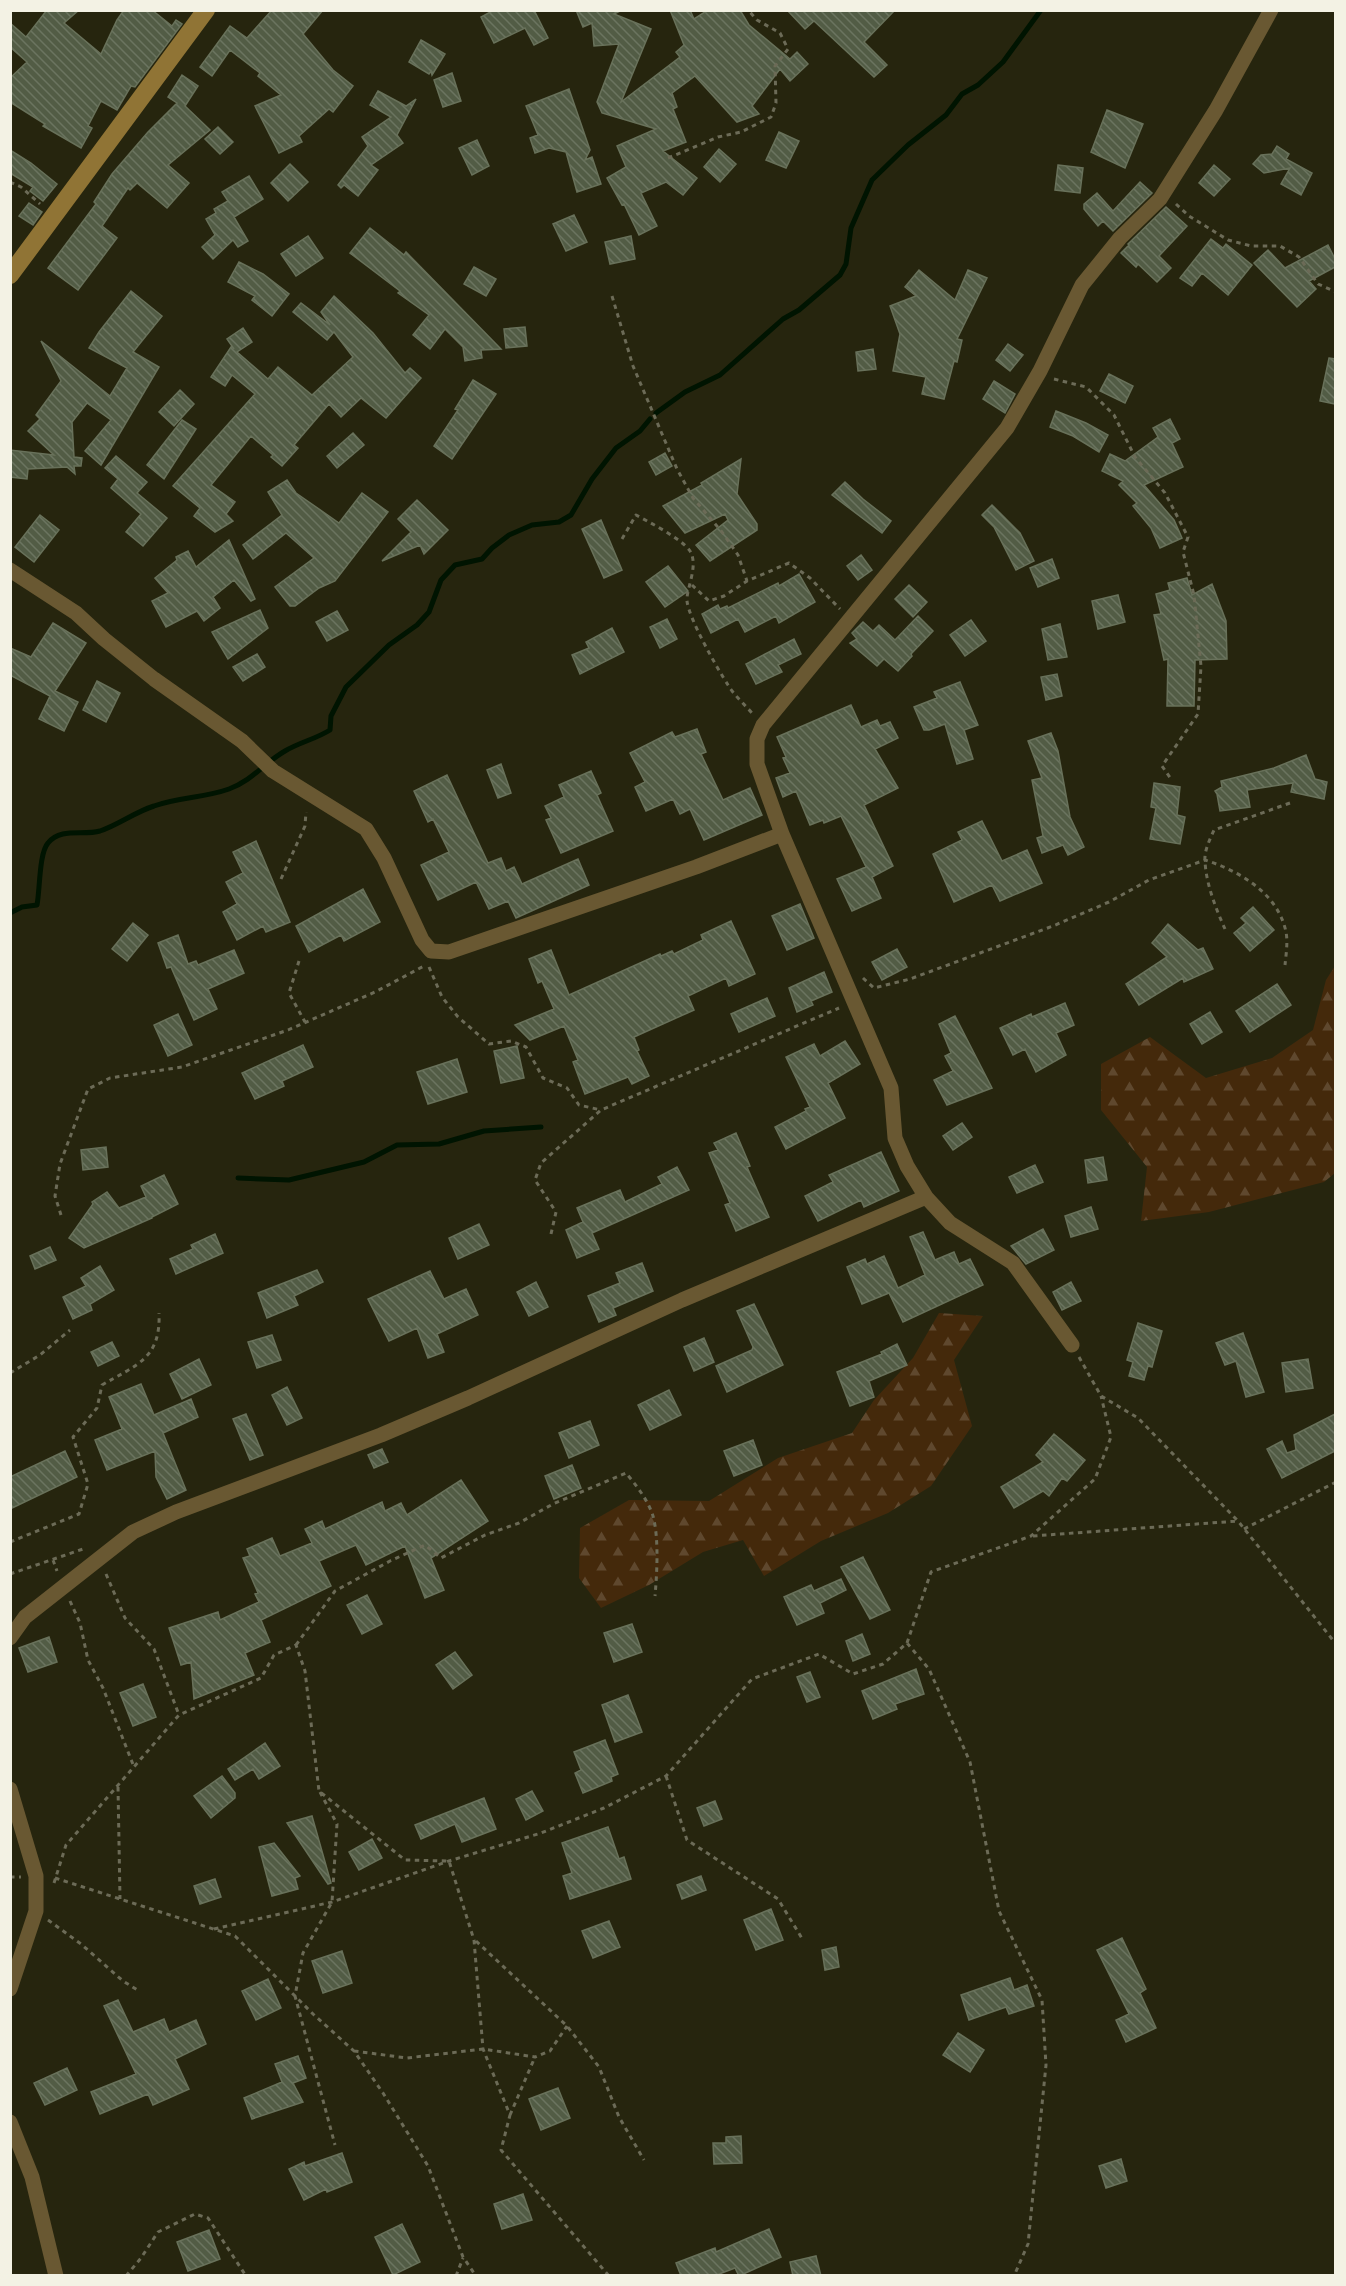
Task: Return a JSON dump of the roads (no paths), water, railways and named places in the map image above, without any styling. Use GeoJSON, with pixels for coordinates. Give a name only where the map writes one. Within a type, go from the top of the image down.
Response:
{"type":"FeatureCollection","features":[{"type":"Feature","properties":{"kind":"main road"},"geometry":{"type":"LineString","coordinates":[[10,275],[206,10]]}},
{"type":"Feature","properties":{"kind":"street"},"geometry":{"type":"LineString","coordinates":[[1072,1345],[1013,1263],[950,1223],[926,1197],[906,1166],[895,1138],[891,1088],[782,834],[757,764],[757,740],[763,725],[1007,428],[1040,371],[1082,285],[1120,238],[1160,199],[1216,110],[1270,10]]}},
{"type":"Feature","properties":{"kind":"street"},"geometry":{"type":"LineString","coordinates":[[10,570],[76,614],[154,679],[242,741],[273,771],[366,829],[384,858],[422,940],[431,951],[449,952],[696,867],[782,834]]}},
{"type":"Feature","properties":{"kind":"street"},"geometry":{"type":"LineString","coordinates":[[10,1638],[26,1617],[63,1588],[96,1552],[133,1532],[176,1512],[392,1430],[682,1300],[926,1197]]}},
{"type":"Feature","properties":{"kind":"street"},"geometry":{"type":"LineString","coordinates":[[10,1789],[36,1876],[36,1911],[10,1989]]}},
{"type":"Feature","properties":{"kind":"street"},"geometry":{"type":"LineString","coordinates":[[10,2122],[32,2177],[56,2276]]}},
{"type":"Feature","properties":{"kind":"waterway"},"geometry":{"type":"LineString","coordinates":[[656,413],[685,392],[720,375],[783,319],[799,310],[840,275],[846,264],[851,228],[872,180],[908,145],[946,115],[962,94],[978,85],[1003,62],[1041,10]]}},
{"type":"Feature","properties":{"kind":"waterway"},"geometry":{"type":"LineString","coordinates":[[10,913],[22,907],[37,905],[43,855],[45,848],[53,838],[66,833],[100,831],[154,806],[229,789],[245,781],[285,751],[330,730],[331,716],[346,687],[389,645],[417,625],[429,612],[441,580],[455,565],[482,559],[509,535],[532,525],[559,522],[571,515],[592,479],[616,448],[640,431],[650,419]]}},
{"type":"Feature","properties":{"kind":"waterway"},"geometry":{"type":"LineString","coordinates":[[238,1178],[289,1180],[364,1162],[397,1145],[439,1144],[484,1131],[541,1127]]}}]}
